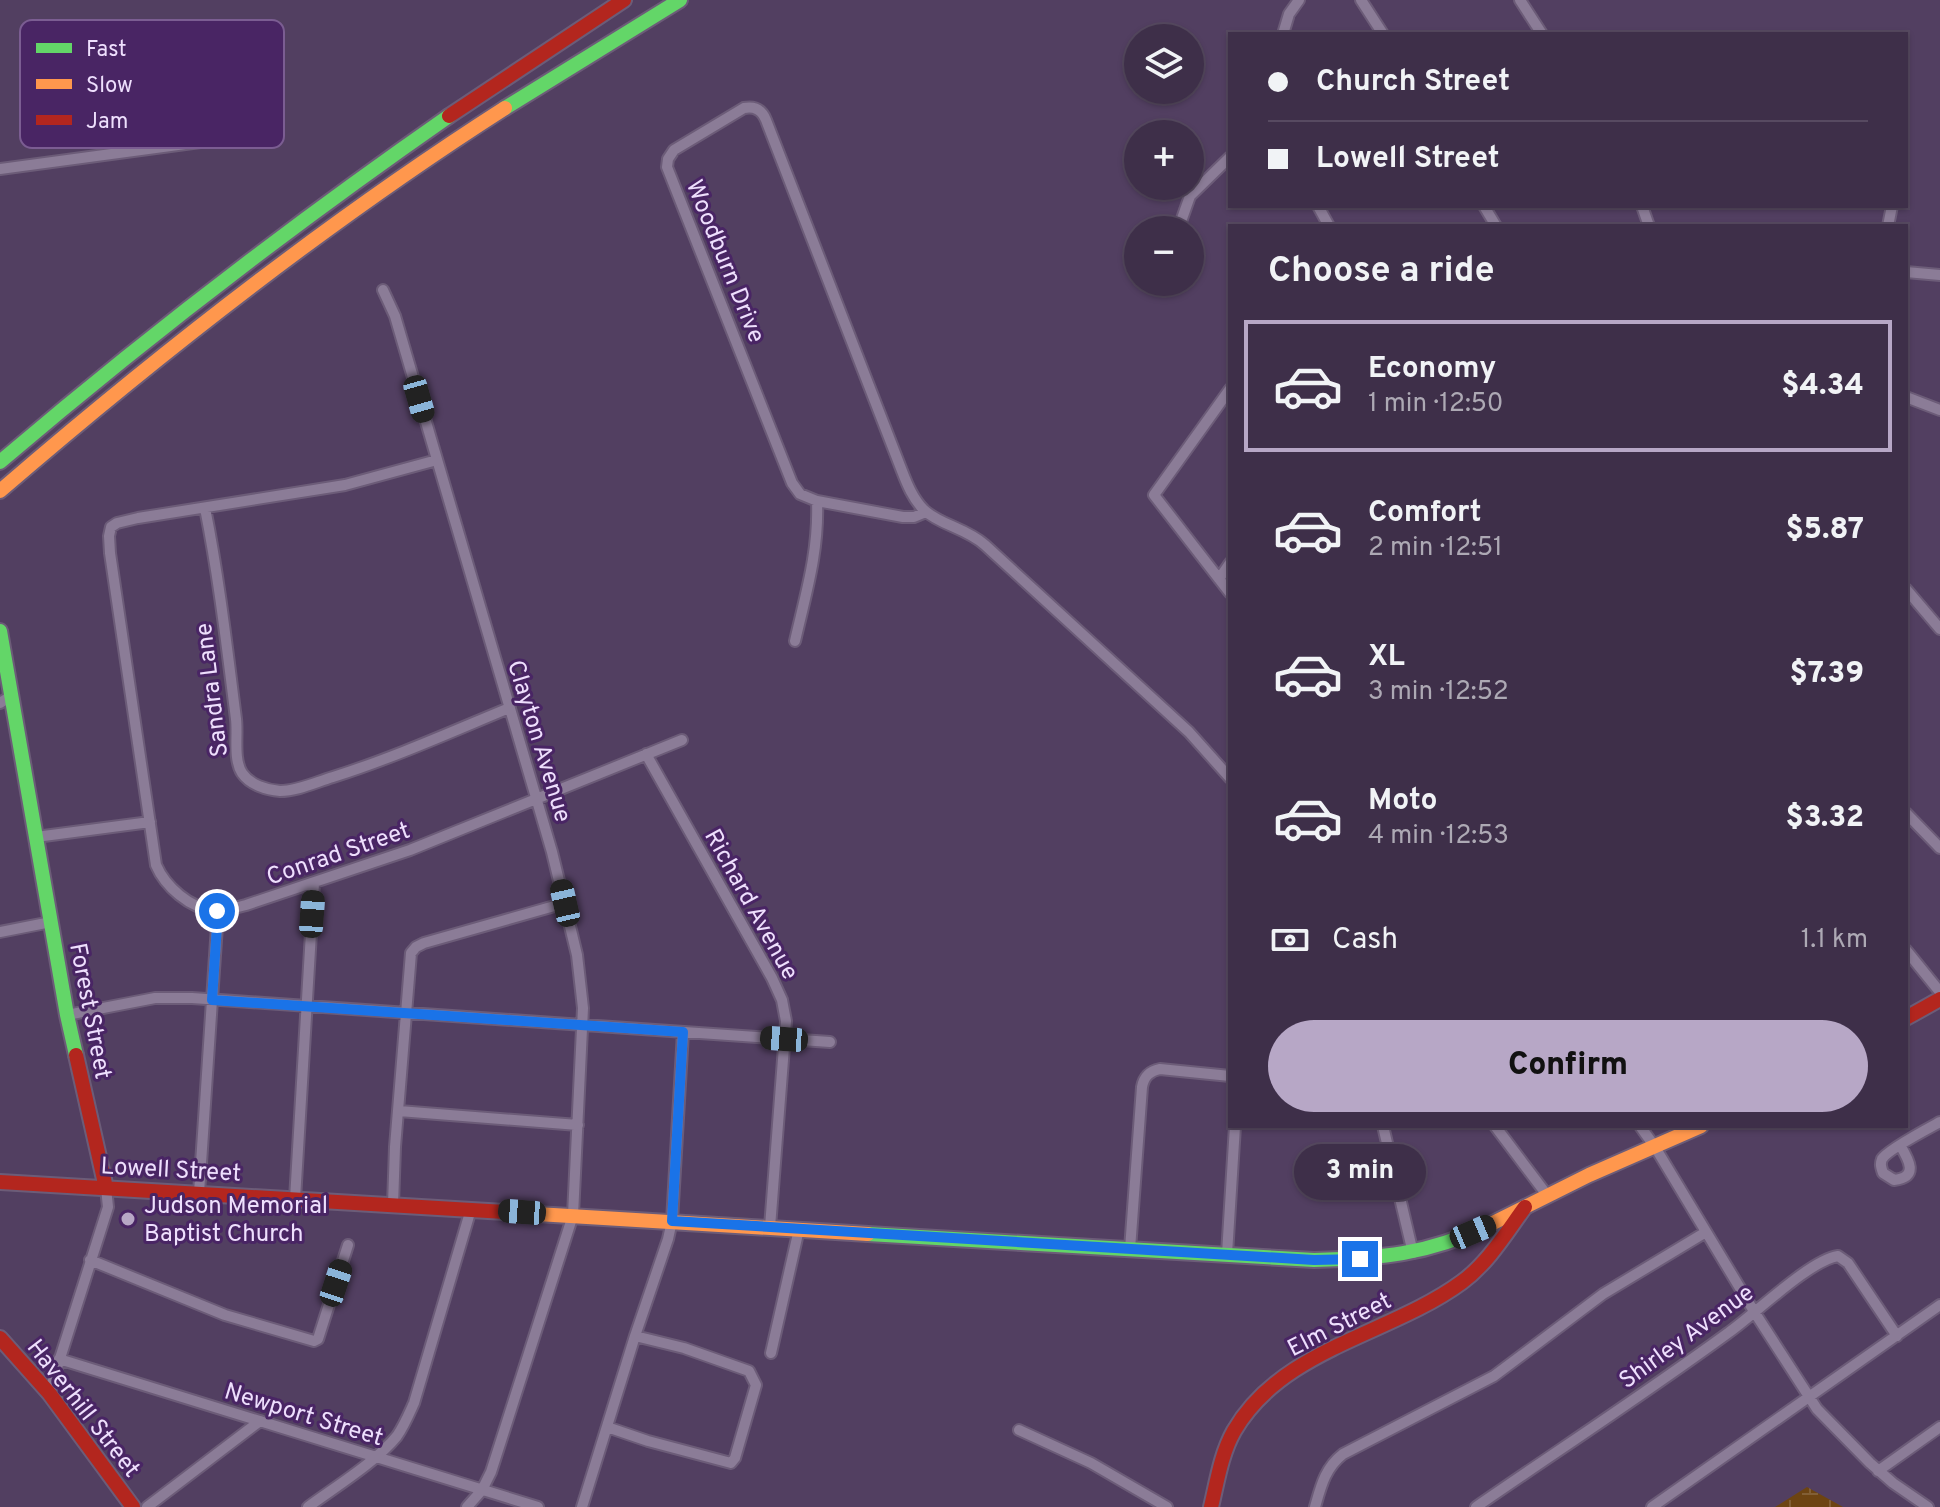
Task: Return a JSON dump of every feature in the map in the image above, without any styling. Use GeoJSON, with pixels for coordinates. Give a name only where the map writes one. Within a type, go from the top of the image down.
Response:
{"type":"FeatureCollection","features":[{"type":"Feature","properties":{"kind":"main road"},"geometry":{"type":"LineString","coordinates":[[0,462],[121,361],[287,232],[509,75],[624,0]]}},
{"type":"Feature","properties":{"kind":"main road"},"geometry":{"type":"LineString","coordinates":[[0,491],[153,363],[299,251],[434,154],[523,95],[680,0]]}},
{"type":"Feature","properties":{"kind":"main road","name":"Forest Street"},"geometry":{"type":"LineString","coordinates":[[0,631],[6,700],[36,837],[67,1015],[106,1188]]}},
{"type":"Feature","properties":{"kind":"main road"},"geometry":{"type":"LineString","coordinates":[[1908,1017],[1940,999]]}},
{"type":"Feature","properties":{"kind":"main road","name":"Lowell Street"},"geometry":{"type":"LineString","coordinates":[[0,1182],[1330,1260],[1413,1253],[1448,1243],[1697,1128]]}},
{"type":"Feature","properties":{"kind":"main road","name":"Elm Street"},"geometry":{"type":"LineString","coordinates":[[1211,1507],[1223,1458],[1235,1429],[1245,1413],[1269,1388],[1301,1366],[1461,1283],[1495,1249],[1525,1207]]}},
{"type":"Feature","properties":{"kind":"main road","name":"Haverhill Street"},"geometry":{"type":"LineString","coordinates":[[0,1338],[49,1393],[133,1507]]}},
{"type":"Feature","properties":{"kind":"street"},"geometry":{"type":"LineString","coordinates":[[1284,32],[1289,14],[1299,0]]}},
{"type":"Feature","properties":{"kind":"street"},"geometry":{"type":"LineString","coordinates":[[1361,0],[1382,32]]}},
{"type":"Feature","properties":{"kind":"street"},"geometry":{"type":"LineString","coordinates":[[1520,0],[1541,32]]}},
{"type":"Feature","properties":{"kind":"street","name":"Woodburn Drive"},"geometry":{"type":"LineString","coordinates":[[817,501],[794,488],[667,167],[674,150],[747,108],[760,111],[766,120],[902,471],[913,495],[926,512]]}},
{"type":"Feature","properties":{"kind":"street"},"geometry":{"type":"LineString","coordinates":[[0,169],[156,148]]}},
{"type":"Feature","properties":{"kind":"street"},"geometry":{"type":"LineString","coordinates":[[1183,216],[1190,196],[1228,159]]}},
{"type":"Feature","properties":{"kind":"street"},"geometry":{"type":"LineString","coordinates":[[1908,272],[1940,275]]}},
{"type":"Feature","properties":{"kind":"street","name":"Clayton Avenue"},"geometry":{"type":"LineString","coordinates":[[383,290],[395,316],[552,852],[581,981],[583,1025],[573,1215],[491,1472],[482,1490],[467,1507]]}},
{"type":"Feature","properties":{"kind":"street"},"geometry":{"type":"LineString","coordinates":[[1228,392],[1154,495],[1228,590]]}},
{"type":"Feature","properties":{"kind":"street"},"geometry":{"type":"LineString","coordinates":[[1908,398],[1940,410]]}},
{"type":"Feature","properties":{"kind":"street"},"geometry":{"type":"LineString","coordinates":[[199,1193],[218,911],[203,909],[170,887],[156,865],[110,553],[111,527],[138,518],[345,485],[437,460]]}},
{"type":"Feature","properties":{"kind":"street"},"geometry":{"type":"LineString","coordinates":[[795,641],[816,551],[817,501],[903,517],[926,512],[967,532],[985,545],[1189,732],[1228,776]]}},
{"type":"Feature","properties":{"kind":"street","name":"Sandra Lane"},"geometry":{"type":"LineString","coordinates":[[205,508],[226,633],[238,759],[243,773],[253,783],[282,791],[301,787],[371,765],[509,708]]}},
{"type":"Feature","properties":{"kind":"street"},"geometry":{"type":"LineString","coordinates":[[1219,579],[1228,566]]}},
{"type":"Feature","properties":{"kind":"street"},"geometry":{"type":"LineString","coordinates":[[1908,591],[1940,629]]}},
{"type":"Feature","properties":{"kind":"street","name":"Conrad Street"},"geometry":{"type":"LineString","coordinates":[[218,911],[246,905],[410,850],[682,740]]}},
{"type":"Feature","properties":{"kind":"street","name":"Richard Avenue"},"geometry":{"type":"LineString","coordinates":[[646,754],[778,989],[785,1011],[770,1227]]}},
{"type":"Feature","properties":{"kind":"street"},"geometry":{"type":"LineString","coordinates":[[1908,815],[1940,848]]}},
{"type":"Feature","properties":{"kind":"street"},"geometry":{"type":"LineString","coordinates":[[36,837],[150,822]]}},
{"type":"Feature","properties":{"kind":"street"},"geometry":{"type":"LineString","coordinates":[[295,1199],[314,883]]}},
{"type":"Feature","properties":{"kind":"street"},"geometry":{"type":"LineString","coordinates":[[393,1205],[411,953],[416,947],[565,903]]}},
{"type":"Feature","properties":{"kind":"street"},"geometry":{"type":"LineString","coordinates":[[0,932],[51,922]]}},
{"type":"Feature","properties":{"kind":"street"},"geometry":{"type":"LineString","coordinates":[[1908,952],[1940,992]]}},
{"type":"Feature","properties":{"kind":"street"},"geometry":{"type":"LineString","coordinates":[[67,1015],[155,998],[212,1000],[830,1042]]}},
{"type":"Feature","properties":{"kind":"street"},"geometry":{"type":"LineString","coordinates":[[582,1507],[672,1221],[683,1032]]}},
{"type":"Feature","properties":{"kind":"street"},"geometry":{"type":"LineString","coordinates":[[1130,1249],[1142,1087],[1146,1076],[1160,1069],[1228,1076]]}},
{"type":"Feature","properties":{"kind":"street"},"geometry":{"type":"LineString","coordinates":[[399,1111],[578,1125]]}},
{"type":"Feature","properties":{"kind":"street"},"geometry":{"type":"LineString","coordinates":[[1900,1145],[1940,1122]]}},
{"type":"Feature","properties":{"kind":"street"},"geometry":{"type":"LineString","coordinates":[[1227,1254],[1235,1128]]}},
{"type":"Feature","properties":{"kind":"street"},"geometry":{"type":"LineString","coordinates":[[1383,1128],[1413,1253]]}},
{"type":"Feature","properties":{"kind":"street"},"geometry":{"type":"LineString","coordinates":[[1497,1128],[1547,1195]]}},
{"type":"Feature","properties":{"kind":"street"},"geometry":{"type":"LineString","coordinates":[[1641,1128],[1808,1398],[1838,1433],[1878,1471],[1928,1507]]}},
{"type":"Feature","properties":{"kind":"street","name":"Forest Street"},"geometry":{"type":"LineString","coordinates":[[49,1393],[108,1207],[106,1188]]}},
{"type":"Feature","properties":{"kind":"street"},"geometry":{"type":"LineString","coordinates":[[308,1507],[375,1457],[402,1429],[414,1403],[471,1209]]}},
{"type":"Feature","properties":{"kind":"street"},"geometry":{"type":"LineString","coordinates":[[771,1353],[799,1229]]}},
{"type":"Feature","properties":{"kind":"street"},"geometry":{"type":"LineString","coordinates":[[1315,1507],[1327,1471],[1343,1454],[1494,1376],[1603,1294],[1706,1232]]}},
{"type":"Feature","properties":{"kind":"street"},"geometry":{"type":"LineString","coordinates":[[90,1260],[225,1315],[314,1341],[318,1339],[348,1245]]}},
{"type":"Feature","properties":{"kind":"street","name":"Shirley Avenue"},"geometry":{"type":"LineString","coordinates":[[1476,1507],[1719,1340],[1823,1261],[1838,1256],[1848,1263],[1897,1336]]}},
{"type":"Feature","properties":{"kind":"street"},"geometry":{"type":"LineString","coordinates":[[1652,1507],[1940,1305]]}},
{"type":"Feature","properties":{"kind":"street"},"geometry":{"type":"LineString","coordinates":[[607,1427],[731,1463],[735,1458],[756,1385],[749,1371],[684,1348],[635,1336]]}},
{"type":"Feature","properties":{"kind":"street","name":"Newport Street"},"geometry":{"type":"LineString","coordinates":[[59,1359],[538,1507]]}},
{"type":"Feature","properties":{"kind":"street"},"geometry":{"type":"LineString","coordinates":[[147,1507],[260,1421]]}},
{"type":"Feature","properties":{"kind":"street"},"geometry":{"type":"LineString","coordinates":[[1878,1471],[1940,1427]]}},
{"type":"Feature","properties":{"kind":"street"},"geometry":{"type":"LineString","coordinates":[[1019,1430],[1091,1463],[1167,1507]]}},
{"type":"Feature","properties":{"kind":"green space"},"geometry":{"type":"Polygon","coordinates":[[[1807,1487],[1843,1507],[1775,1507],[1807,1487]]]}},
{"type":"Feature","properties":{"kind":"traffic: fast"},"geometry":{"type":"LineString","coordinates":[[505,108],[680,0]]}},
{"type":"Feature","properties":{"kind":"traffic: fast"},"geometry":{"type":"LineString","coordinates":[[0,462],[220,283],[449,116]]}},
{"type":"Feature","properties":{"kind":"traffic: fast"},"geometry":{"type":"LineString","coordinates":[[0,631],[76,1055]]}},
{"type":"Feature","properties":{"kind":"traffic: fast"},"geometry":{"type":"LineString","coordinates":[[868,1234],[1314,1260],[1403,1253],[1444,1243],[1487,1226]]}},
{"type":"Feature","properties":{"kind":"traffic: slow"},"geometry":{"type":"LineString","coordinates":[[0,491],[121,389],[246,290],[374,197],[505,108]]}},
{"type":"Feature","properties":{"kind":"traffic: slow"},"geometry":{"type":"LineString","coordinates":[[1487,1226],[1589,1175],[1696,1128]]}},
{"type":"Feature","properties":{"kind":"traffic: slow"},"geometry":{"type":"LineString","coordinates":[[505,1212],[868,1234]]}},
{"type":"Feature","properties":{"kind":"traffic: jam"},"geometry":{"type":"LineString","coordinates":[[449,116],[624,0]]}},
{"type":"Feature","properties":{"kind":"traffic: jam"},"geometry":{"type":"LineString","coordinates":[[1908,1017],[1940,999]]}},
{"type":"Feature","properties":{"kind":"traffic: jam"},"geometry":{"type":"LineString","coordinates":[[76,1055],[106,1188]]}},
{"type":"Feature","properties":{"kind":"traffic: jam"},"geometry":{"type":"LineString","coordinates":[[0,1182],[505,1212]]}},
{"type":"Feature","properties":{"kind":"traffic: jam"},"geometry":{"type":"LineString","coordinates":[[1211,1507],[1230,1440],[1255,1403],[1280,1380],[1308,1361],[1403,1316],[1462,1282],[1488,1257],[1525,1207]]}},
{"type":"Feature","properties":{"kind":"traffic: jam"},"geometry":{"type":"LineString","coordinates":[[0,1338],[49,1393],[133,1507]]}},
{"type":"Feature","properties":{"kind":"place","name":"Judson Memorial Baptist Church"},"geometry":{"type":"Point","coordinates":[128,1219]}},
{"type":"Feature","properties":{"kind":"route"},"geometry":{"type":"LineString","coordinates":[[217,911],[212,1000],[683,1032],[672,1221],[1314,1260],[1360,1259]]}}]}
